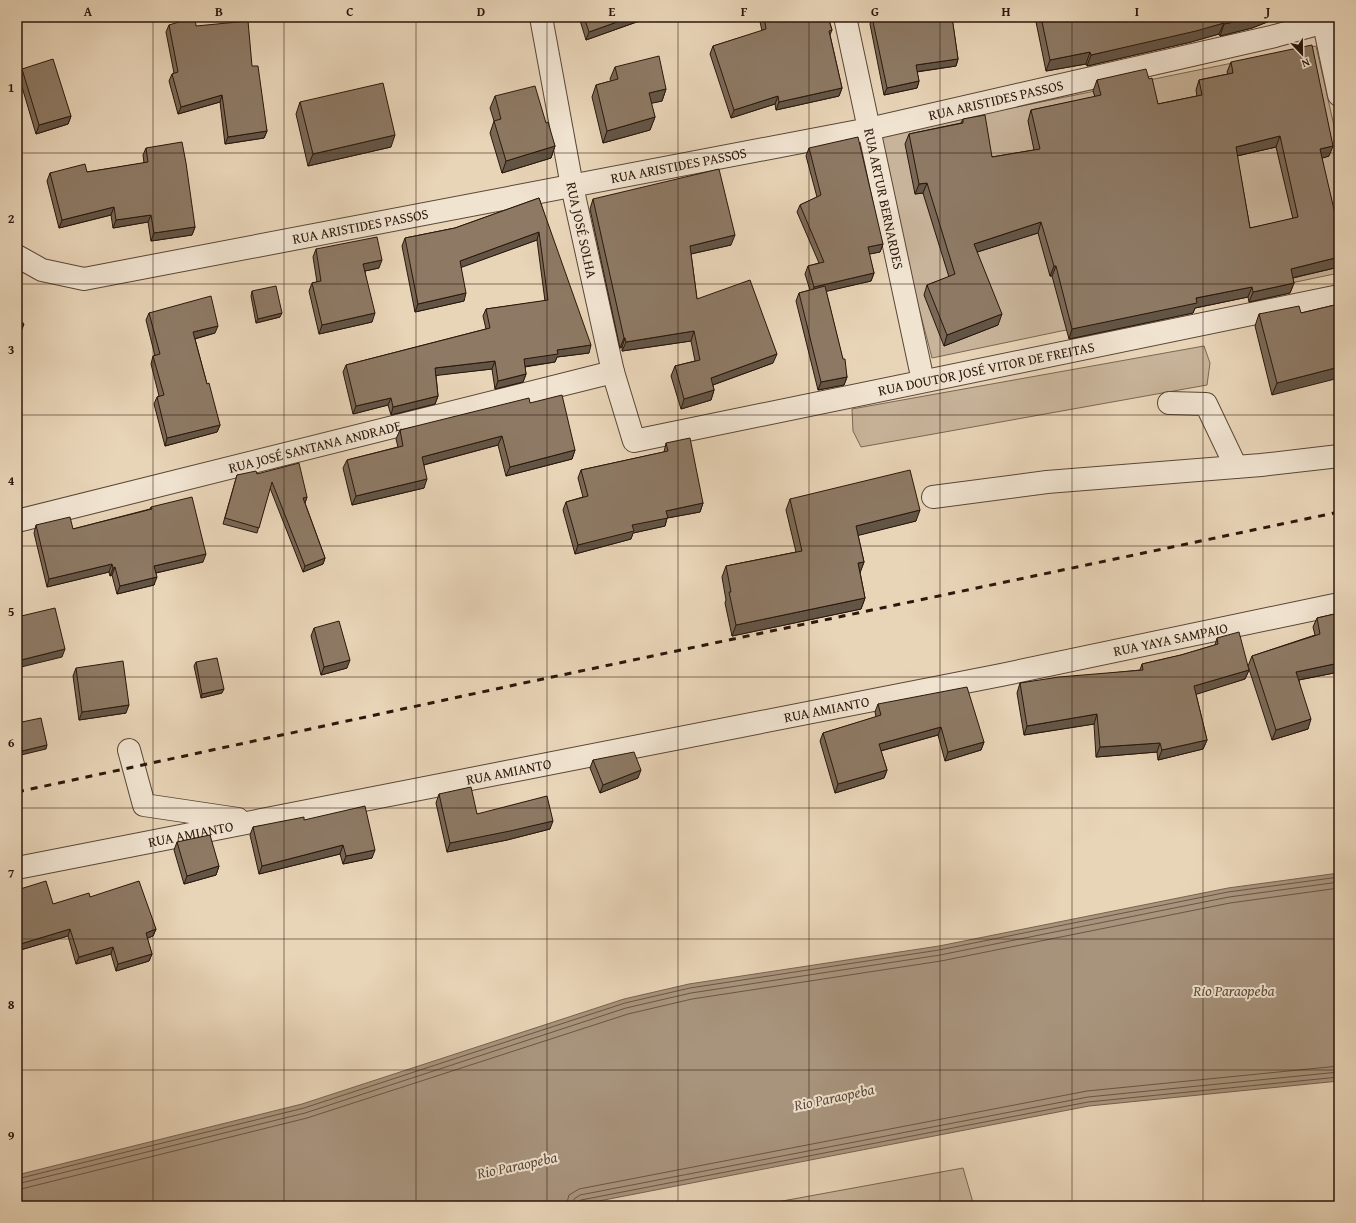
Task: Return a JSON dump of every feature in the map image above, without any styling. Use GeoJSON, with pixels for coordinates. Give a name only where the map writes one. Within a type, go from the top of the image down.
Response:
{"type":"FeatureCollection","features":[{"type":"Feature","properties":{"kind":"street","name":"RUA JOSÉ SOLHA"},"geometry":{"type":"LineString","coordinates":[[541,17],[572,186],[613,372],[634,441]]}},
{"type":"Feature","properties":{"kind":"street","name":"RUA ARTUR BERNARDES"},"geometry":{"type":"LineString","coordinates":[[845,17],[924,381]]}},
{"type":"Feature","properties":{"kind":"street","name":"RUA ARISTIDES PASSOS"},"geometry":{"type":"LineString","coordinates":[[17,256],[42,270],[84,278],[869,129],[1259,40],[1331,21]]}},
{"type":"Feature","properties":{"kind":"street"},"geometry":{"type":"LineString","coordinates":[[1331,21],[1339,95]]}},
{"type":"Feature","properties":{"kind":"street","name":"RUA DOUTOR JOSÉ VITOR DE FREITAS"},"geometry":{"type":"LineString","coordinates":[[634,441],[1339,296]]}},
{"type":"Feature","properties":{"kind":"street","name":"RUA JOSÉ SANTANA ANDRADE"},"geometry":{"type":"LineString","coordinates":[[17,521],[613,372]]}},
{"type":"Feature","properties":{"kind":"street"},"geometry":{"type":"LineString","coordinates":[[1169,403],[1206,404],[1236,467]]}},
{"type":"Feature","properties":{"kind":"street"},"geometry":{"type":"LineString","coordinates":[[933,497],[1046,482],[1260,465],[1339,456]]}},
{"type":"Feature","properties":{"kind":"street","name":"RUA YAYA SAMPAIO"},"geometry":{"type":"LineString","coordinates":[[1001,675],[1339,604]]}},
{"type":"Feature","properties":{"kind":"street","name":"RUA AMIANTO"},"geometry":{"type":"LineString","coordinates":[[17,868],[1001,675]]}},
{"type":"Feature","properties":{"kind":"street"},"geometry":{"type":"LineString","coordinates":[[129,750],[144,805],[255,821]]}},
{"type":"Feature","properties":{"kind":"shaded area"},"geometry":{"type":"Polygon","coordinates":[[[1316,46],[1339,148],[1339,273],[932,358],[874,136],[1316,46]]]}},
{"type":"Feature","properties":{"kind":"shaded area"},"geometry":{"type":"Polygon","coordinates":[[[1204,346],[1210,363],[1207,385],[861,447],[853,431],[852,409],[1204,346]]]}},
{"type":"Feature","properties":{"kind":"shaded area"},"geometry":{"type":"Polygon","coordinates":[[[963,1168],[974,1206],[755,1206],[963,1168]]]}},
{"type":"Feature","properties":{"kind":"water","name":"Rio Paraopeba"},"geometry":{"type":"Polygon","coordinates":[[[1339,873],[1339,1081],[1089,1106],[573,1206],[17,1206],[17,1175],[302,1104],[624,999],[689,984],[939,946],[1228,888],[1339,873]]]}},
{"type":"Feature","properties":{"kind":"building"},"geometry":{"type":"Polygon","coordinates":[[[195,17],[196,26],[248,21],[252,66],[258,66],[267,131],[228,137],[222,95],[181,107],[172,74],[178,72],[169,25],[195,17]]]}},
{"type":"Feature","properties":{"kind":"building"},"geometry":{"type":"Polygon","coordinates":[[[584,17],[631,17],[589,32],[584,17]]]}},
{"type":"Feature","properties":{"kind":"building"},"geometry":{"type":"Polygon","coordinates":[[[764,17],[828,17],[832,30],[829,31],[842,88],[779,102],[778,96],[734,110],[713,46],[766,29],[764,17]]]}},
{"type":"Feature","properties":{"kind":"building"},"geometry":{"type":"Polygon","coordinates":[[[872,17],[952,17],[958,59],[916,65],[919,81],[887,88],[872,17]]]}},
{"type":"Feature","properties":{"kind":"building"},"geometry":{"type":"Polygon","coordinates":[[[1041,17],[1256,17],[1224,23],[1196,31],[1091,55],[1090,52],[1050,60],[1041,17]]]}},
{"type":"Feature","properties":{"kind":"building"},"geometry":{"type":"Polygon","coordinates":[[[1312,45],[1333,146],[1320,149],[1339,231],[1339,257],[1291,269],[1294,283],[1253,292],[1252,287],[1196,298],[1197,303],[1072,329],[1056,266],[1054,266],[1041,222],[974,244],[1002,314],[947,335],[927,285],[955,274],[927,183],[919,184],[909,134],[963,123],[963,119],[985,115],[992,157],[1040,149],[1031,110],[1101,95],[1097,80],[1146,69],[1149,79],[1152,78],[1158,104],[1202,95],[1199,80],[1233,73],[1231,62],[1312,45]],[[1280,136],[1236,147],[1250,228],[1298,217],[1280,136]]]}},
{"type":"Feature","properties":{"kind":"building"},"geometry":{"type":"Polygon","coordinates":[[[659,56],[666,89],[649,93],[655,117],[607,131],[596,85],[618,79],[615,67],[659,56]]]}},
{"type":"Feature","properties":{"kind":"building"},"geometry":{"type":"Polygon","coordinates":[[[53,59],[71,116],[39,125],[22,69],[53,59]]]}},
{"type":"Feature","properties":{"kind":"building"},"geometry":{"type":"Polygon","coordinates":[[[383,83],[395,135],[313,154],[300,102],[383,83]]]}},
{"type":"Feature","properties":{"kind":"building"},"geometry":{"type":"Polygon","coordinates":[[[535,86],[546,123],[548,122],[555,146],[506,161],[494,121],[501,119],[495,96],[535,86]]]}},
{"type":"Feature","properties":{"kind":"building"},"geometry":{"type":"Polygon","coordinates":[[[858,137],[883,244],[868,247],[874,273],[814,287],[808,266],[824,262],[800,205],[821,195],[809,148],[858,137]]]}},
{"type":"Feature","properties":{"kind":"building"},"geometry":{"type":"Polygon","coordinates":[[[182,142],[195,227],[154,233],[151,215],[116,220],[114,207],[62,220],[50,173],[85,164],[87,172],[148,162],[146,148],[182,142]]]}},
{"type":"Feature","properties":{"kind":"building"},"geometry":{"type":"Polygon","coordinates":[[[719,169],[735,235],[690,246],[697,299],[750,280],[777,354],[711,378],[714,390],[684,399],[675,366],[700,360],[694,331],[626,342],[593,199],[719,169]]]}},
{"type":"Feature","properties":{"kind":"building"},"geometry":{"type":"Polygon","coordinates":[[[539,198],[591,345],[557,350],[558,354],[524,359],[526,374],[498,381],[495,361],[435,368],[438,396],[393,407],[391,398],[356,406],[346,365],[490,328],[486,309],[548,300],[539,232],[460,261],[466,293],[418,304],[405,238],[455,228],[539,198]]]}},
{"type":"Feature","properties":{"kind":"building"},"geometry":{"type":"Polygon","coordinates":[[[377,237],[382,260],[363,264],[375,313],[322,325],[312,283],[321,281],[316,249],[377,237]]]}},
{"type":"Feature","properties":{"kind":"building"},"geometry":{"type":"Polygon","coordinates":[[[276,286],[282,313],[258,319],[252,291],[276,286]]]}},
{"type":"Feature","properties":{"kind":"building"},"geometry":{"type":"Polygon","coordinates":[[[825,286],[843,359],[845,359],[847,377],[821,382],[799,293],[825,286]]]}},
{"type":"Feature","properties":{"kind":"building"},"geometry":{"type":"Polygon","coordinates":[[[211,296],[218,326],[193,332],[220,425],[167,438],[157,397],[164,395],[153,356],[160,354],[149,313],[211,296]]]}},
{"type":"Feature","properties":{"kind":"building"},"geometry":{"type":"Polygon","coordinates":[[[1339,304],[1339,367],[1277,383],[1259,314],[1299,306],[1301,313],[1339,304]]]}},
{"type":"Feature","properties":{"kind":"building"},"geometry":{"type":"Polygon","coordinates":[[[17,316],[24,324],[17,330],[17,316]]]}},
{"type":"Feature","properties":{"kind":"building"},"geometry":{"type":"Polygon","coordinates":[[[562,395],[575,450],[510,467],[502,436],[422,457],[427,479],[356,496],[347,460],[403,446],[400,430],[529,398],[530,403],[562,395]]]}},
{"type":"Feature","properties":{"kind":"building"},"geometry":{"type":"Polygon","coordinates":[[[690,438],[703,503],[666,511],[668,518],[632,525],[634,531],[578,545],[566,502],[588,496],[581,470],[668,451],[666,443],[690,438]]]}},
{"type":"Feature","properties":{"kind":"building"},"geometry":{"type":"Polygon","coordinates":[[[299,463],[307,497],[303,498],[325,558],[305,566],[272,482],[259,528],[225,518],[237,475],[256,471],[257,474],[299,463]]]}},
{"type":"Feature","properties":{"kind":"building"},"geometry":{"type":"Polygon","coordinates":[[[910,470],[920,510],[856,526],[864,562],[858,563],[865,598],[736,625],[729,592],[731,592],[726,566],[802,551],[790,499],[910,470]]]}},
{"type":"Feature","properties":{"kind":"building"},"geometry":{"type":"Polygon","coordinates":[[[192,497],[206,554],[154,566],[157,577],[120,586],[115,567],[113,568],[112,564],[49,579],[36,525],[70,517],[73,529],[152,509],[151,507],[192,497]]]}},
{"type":"Feature","properties":{"kind":"building"},"geometry":{"type":"Polygon","coordinates":[[[55,608],[65,649],[17,661],[17,617],[55,608]]]}},
{"type":"Feature","properties":{"kind":"building"},"geometry":{"type":"Polygon","coordinates":[[[1339,613],[1339,663],[1296,672],[1311,719],[1276,730],[1252,656],[1320,634],[1317,618],[1339,613]]]}},
{"type":"Feature","properties":{"kind":"building"},"geometry":{"type":"Polygon","coordinates":[[[339,621],[350,660],[324,667],[314,628],[339,621]]]}},
{"type":"Feature","properties":{"kind":"building"},"geometry":{"type":"Polygon","coordinates":[[[1239,632],[1249,670],[1194,686],[1207,740],[1162,750],[1160,743],[1100,747],[1097,714],[1027,726],[1020,683],[1059,677],[1143,670],[1142,664],[1181,655],[1218,644],[1217,638],[1239,632]]]}},
{"type":"Feature","properties":{"kind":"building"},"geometry":{"type":"Polygon","coordinates":[[[217,658],[224,689],[202,694],[196,662],[217,658]]]}},
{"type":"Feature","properties":{"kind":"building"},"geometry":{"type":"Polygon","coordinates":[[[123,661],[129,705],[82,712],[76,668],[123,661]]]}},
{"type":"Feature","properties":{"kind":"building"},"geometry":{"type":"Polygon","coordinates":[[[967,687],[984,742],[948,752],[941,727],[879,744],[887,770],[838,784],[823,733],[881,715],[878,704],[967,687]]]}},
{"type":"Feature","properties":{"kind":"building"},"geometry":{"type":"Polygon","coordinates":[[[41,718],[47,745],[18,752],[17,723],[41,718]]]}},
{"type":"Feature","properties":{"kind":"building"},"geometry":{"type":"Polygon","coordinates":[[[634,752],[641,770],[603,785],[593,760],[634,752]]]}},
{"type":"Feature","properties":{"kind":"building"},"geometry":{"type":"Polygon","coordinates":[[[471,787],[477,814],[547,796],[553,821],[450,843],[439,794],[471,787]]]}},
{"type":"Feature","properties":{"kind":"building"},"geometry":{"type":"Polygon","coordinates":[[[365,806],[375,850],[346,856],[343,845],[262,866],[253,827],[304,817],[304,820],[365,806]]]}},
{"type":"Feature","properties":{"kind":"building"},"geometry":{"type":"Polygon","coordinates":[[[210,835],[219,866],[187,876],[177,842],[210,835]]]}},
{"type":"Feature","properties":{"kind":"building"},"geometry":{"type":"Polygon","coordinates":[[[46,881],[53,904],[89,893],[90,897],[139,881],[156,929],[146,933],[152,954],[118,964],[113,947],[79,957],[70,929],[17,945],[17,890],[46,881]]]}},
{"type":"Feature","properties":{"kind":"railway"},"geometry":{"type":"LineString","coordinates":[[17,792],[519,684],[1339,512]]}}]}
